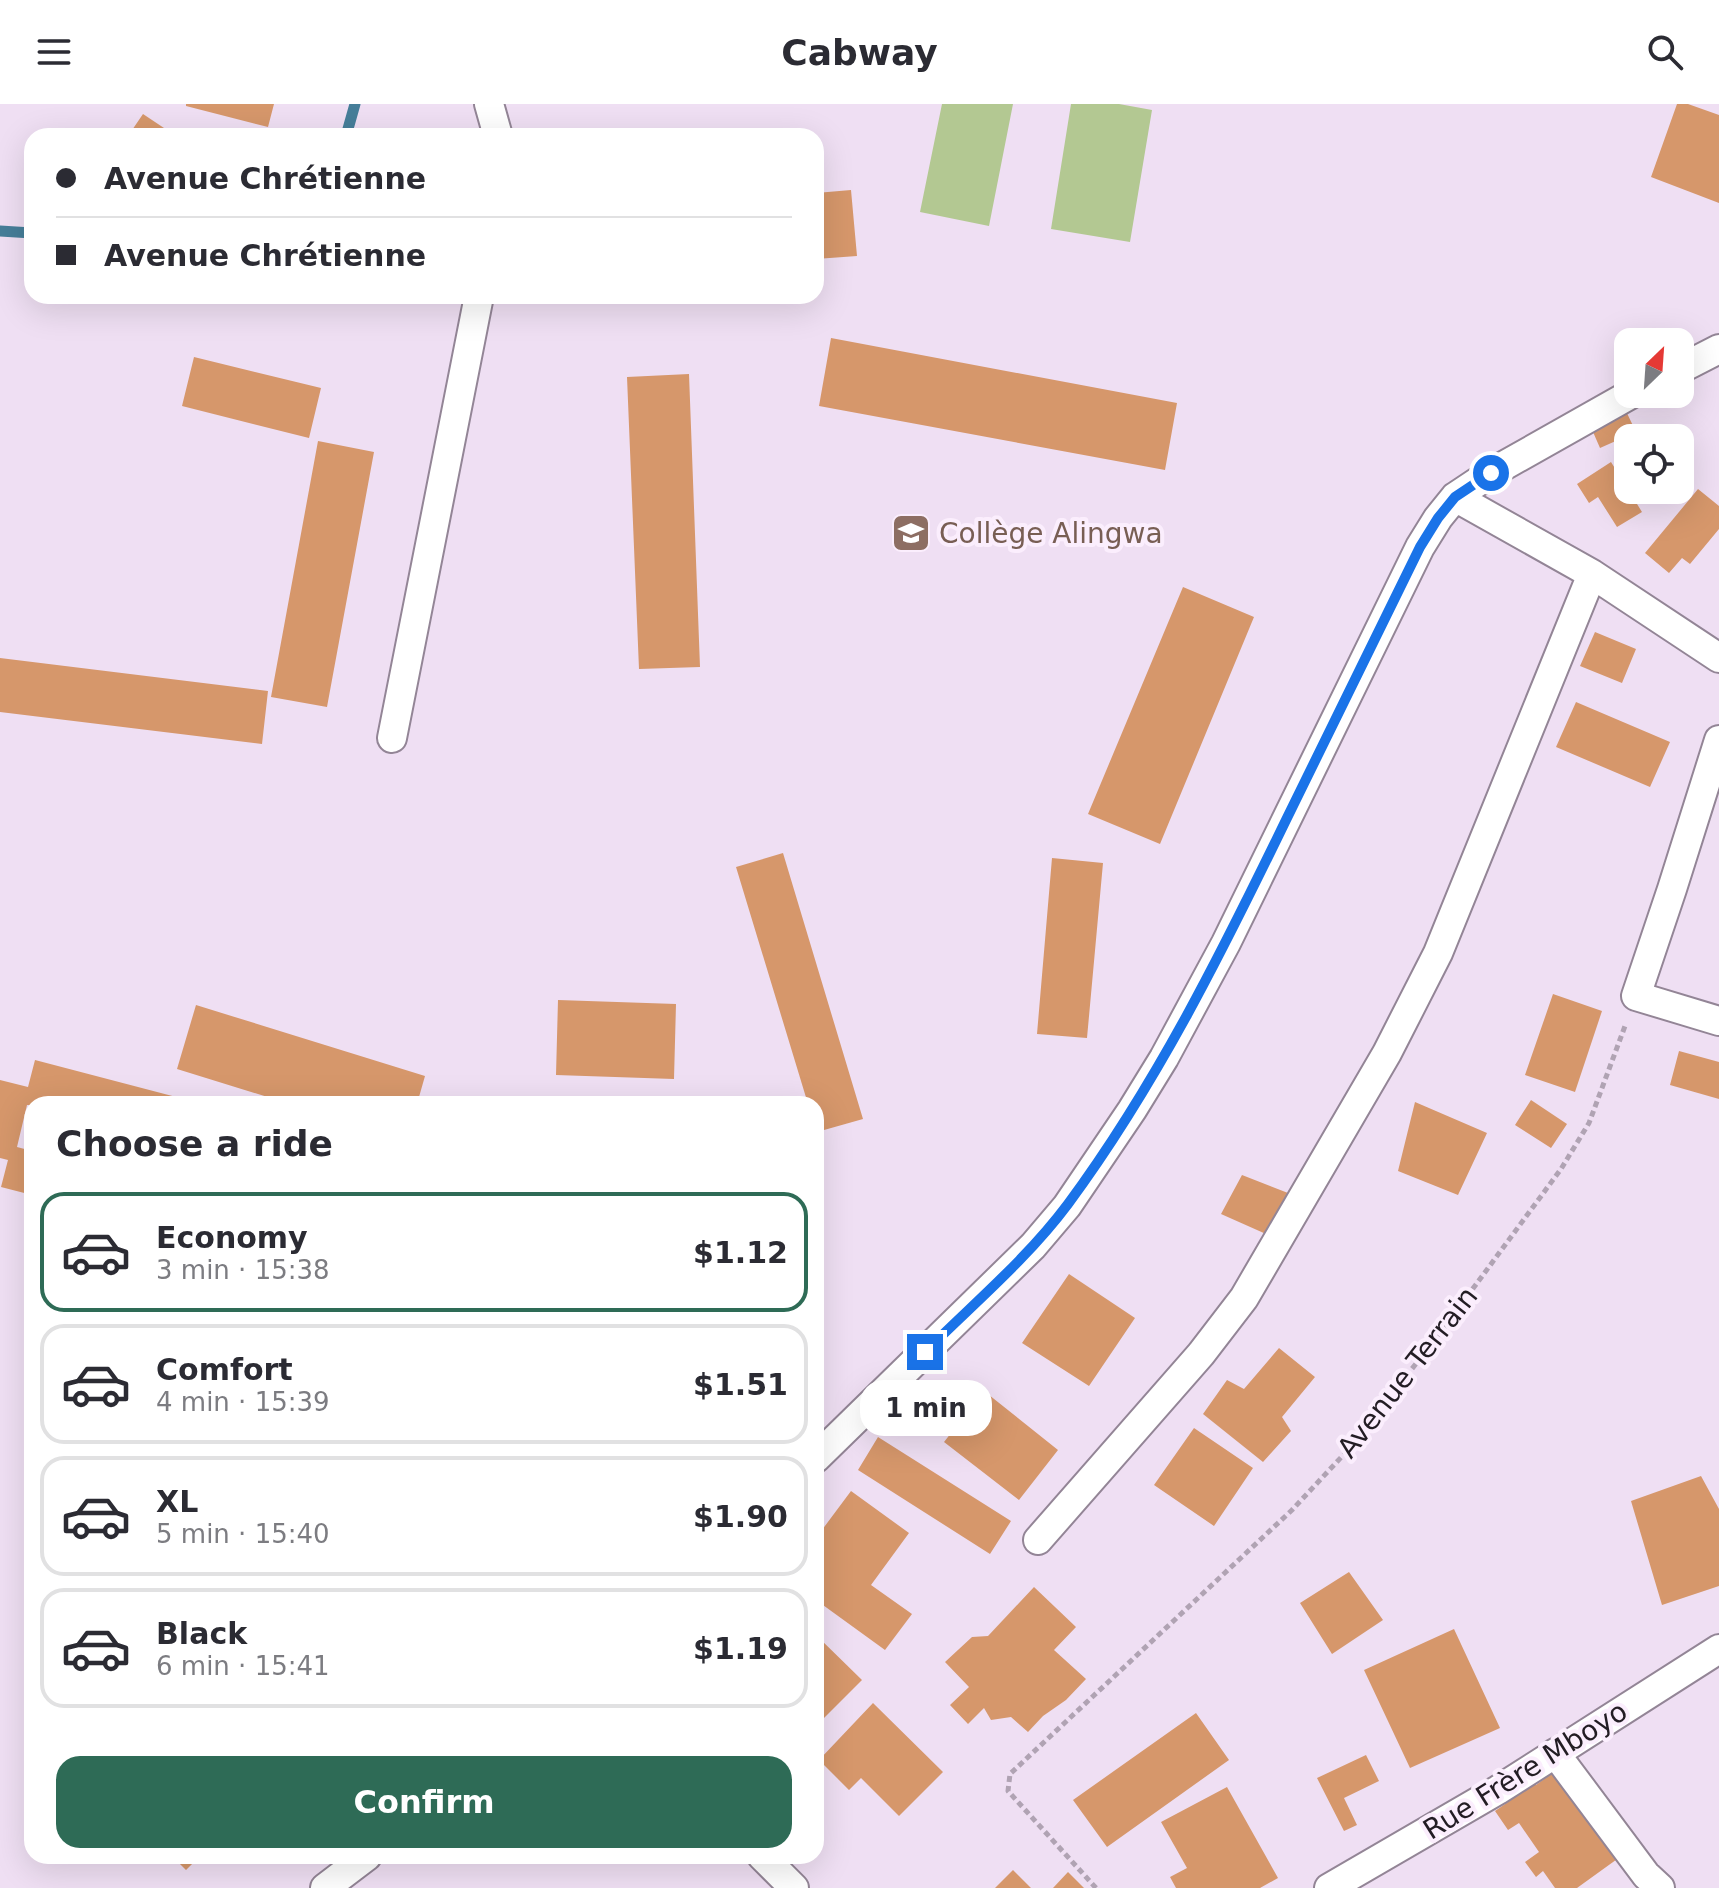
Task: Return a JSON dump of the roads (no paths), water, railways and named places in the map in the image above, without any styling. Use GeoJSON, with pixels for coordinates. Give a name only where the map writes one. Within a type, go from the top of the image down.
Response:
{"type":"FeatureCollection","features":[{"type":"Feature","properties":{"kind":"street"},"geometry":{"type":"LineString","coordinates":[[489,104],[496,128]]}},
{"type":"Feature","properties":{"kind":"street"},"geometry":{"type":"LineString","coordinates":[[392,738],[477,304]]}},
{"type":"Feature","properties":{"kind":"street"},"geometry":{"type":"LineString","coordinates":[[1694,362],[1719,349]]}},
{"type":"Feature","properties":{"kind":"street"},"geometry":{"type":"LineString","coordinates":[[824,1450],[1033,1246],[1067,1206],[1106,1149],[1164,1058],[1219,956],[1420,547],[1438,518],[1455,497],[1491,473],[1614,404]]}},
{"type":"Feature","properties":{"kind":"street"},"geometry":{"type":"LineString","coordinates":[[1455,497],[1592,574],[1719,658]]}},
{"type":"Feature","properties":{"kind":"street"},"geometry":{"type":"LineString","coordinates":[[1038,1540],[1201,1354],[1244,1298],[1387,1053],[1438,953],[1592,574]]}},
{"type":"Feature","properties":{"kind":"street"},"geometry":{"type":"LineString","coordinates":[[1719,740],[1636,996],[1719,1021]]}},
{"type":"Feature","properties":{"kind":"street","name":"Rue Frère Mboyo"},"geometry":{"type":"LineString","coordinates":[[1329,1888],[1487,1796],[1719,1649]]}},
{"type":"Feature","properties":{"kind":"street"},"geometry":{"type":"LineString","coordinates":[[1555,1753],[1646,1875],[1660,1888]]}},
{"type":"Feature","properties":{"kind":"street"},"geometry":{"type":"LineString","coordinates":[[329,1887],[357,1864]]}},
{"type":"Feature","properties":{"kind":"street"},"geometry":{"type":"LineString","coordinates":[[770,1864],[794,1888]]}},
{"type":"Feature","properties":{"kind":"waterway"},"geometry":{"type":"LineString","coordinates":[[348,128],[355,104]]}},
{"type":"Feature","properties":{"kind":"waterway"},"geometry":{"type":"LineString","coordinates":[[0,231],[24,232]]}},
{"type":"Feature","properties":{"kind":"place","name":"Collège Alingwa"},"geometry":{"type":"Point","coordinates":[911,533]}}]}
